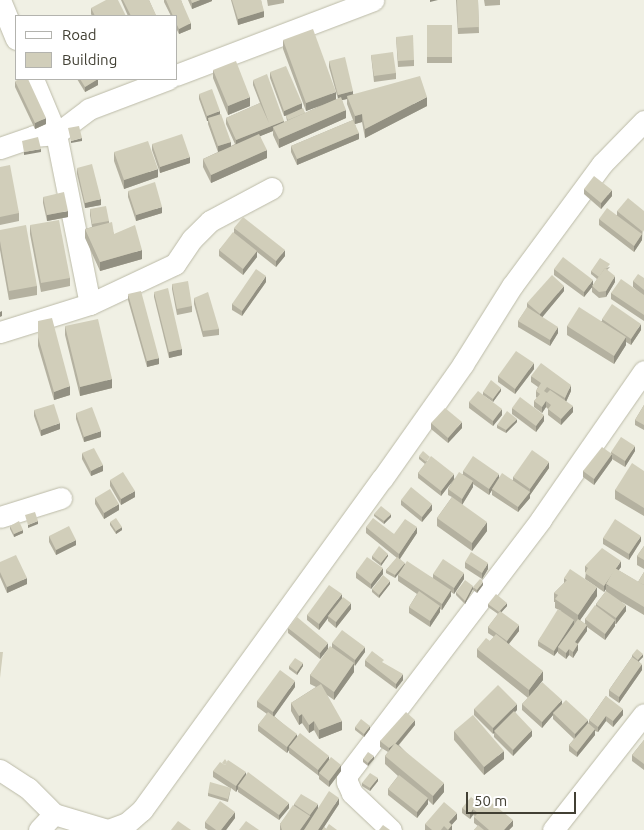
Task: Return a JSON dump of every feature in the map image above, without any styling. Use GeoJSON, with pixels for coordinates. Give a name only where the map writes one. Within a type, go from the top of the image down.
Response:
{"type":"FeatureCollection","features":[{"type":"Feature","properties":{"kind":"street"},"geometry":{"type":"LineString","coordinates":[[0,0],[15,37]]}},
{"type":"Feature","properties":{"kind":"street"},"geometry":{"type":"LineString","coordinates":[[178,74],[373,0]]}},
{"type":"Feature","properties":{"kind":"street"},"geometry":{"type":"LineString","coordinates":[[33,80],[56,134],[90,304]]}},
{"type":"Feature","properties":{"kind":"street"},"geometry":{"type":"LineString","coordinates":[[0,148],[34,136],[56,134],[88,109],[165,80]]}},
{"type":"Feature","properties":{"kind":"street"},"geometry":{"type":"LineString","coordinates":[[0,770],[28,788],[54,814],[108,830],[127,823],[142,810],[382,479],[463,364],[512,286],[602,164],[644,120]]}},
{"type":"Feature","properties":{"kind":"street"},"geometry":{"type":"LineString","coordinates":[[0,332],[90,304],[175,264],[192,239],[210,221],[272,188]]}},
{"type":"Feature","properties":{"kind":"street"},"geometry":{"type":"LineString","coordinates":[[391,830],[352,793],[346,782],[347,774],[541,520],[642,378]]}},
{"type":"Feature","properties":{"kind":"street"},"geometry":{"type":"LineString","coordinates":[[0,517],[61,498]]}},
{"type":"Feature","properties":{"kind":"street"},"geometry":{"type":"LineString","coordinates":[[554,830],[644,714]]}},
{"type":"Feature","properties":{"kind":"street"},"geometry":{"type":"LineString","coordinates":[[39,830],[54,814]]}},
{"type":"Feature","properties":{"kind":"building"},"geometry":{"type":"Polygon","coordinates":[[[106,0],[118,0],[126,15],[94,15],[91,8],[106,0]]]}},
{"type":"Feature","properties":{"kind":"building"},"geometry":{"type":"Polygon","coordinates":[[[123,0],[149,0],[156,15],[130,15],[123,0]]]}},
{"type":"Feature","properties":{"kind":"building"},"geometry":{"type":"Polygon","coordinates":[[[166,0],[181,0],[191,23],[179,29],[178,15],[173,15],[166,0]]]}},
{"type":"Feature","properties":{"kind":"building"},"geometry":{"type":"Polygon","coordinates":[[[232,0],[261,0],[264,11],[238,19],[232,0]]]}},
{"type":"Feature","properties":{"kind":"building"},"geometry":{"type":"Polygon","coordinates":[[[457,0],[478,0],[479,27],[458,28],[457,0]]]}},
{"type":"Feature","properties":{"kind":"building"},"geometry":{"type":"Polygon","coordinates":[[[427,25],[452,25],[452,57],[427,57],[427,25]]]}},
{"type":"Feature","properties":{"kind":"building"},"geometry":{"type":"Polygon","coordinates":[[[313,29],[336,92],[306,103],[283,40],[313,29]]]}},
{"type":"Feature","properties":{"kind":"building"},"geometry":{"type":"Polygon","coordinates":[[[413,35],[414,60],[398,61],[396,37],[413,35]]]}},
{"type":"Feature","properties":{"kind":"building"},"geometry":{"type":"Polygon","coordinates":[[[393,52],[396,73],[374,76],[371,55],[393,52]]]}},
{"type":"Feature","properties":{"kind":"building"},"geometry":{"type":"Polygon","coordinates":[[[345,57],[353,91],[338,95],[329,61],[345,57]]]}},
{"type":"Feature","properties":{"kind":"building"},"geometry":{"type":"Polygon","coordinates":[[[236,61],[250,97],[228,106],[213,70],[236,61]]]}},
{"type":"Feature","properties":{"kind":"building"},"geometry":{"type":"Polygon","coordinates":[[[286,66],[302,103],[284,111],[270,72],[286,66]]]}},
{"type":"Feature","properties":{"kind":"building"},"geometry":{"type":"Polygon","coordinates":[[[267,74],[284,121],[236,140],[226,118],[260,103],[269,123],[253,80],[267,74]]]}},
{"type":"Feature","properties":{"kind":"building"},"geometry":{"type":"Polygon","coordinates":[[[420,76],[427,97],[365,129],[362,114],[355,116],[347,96],[420,76]]]}},
{"type":"Feature","properties":{"kind":"building"},"geometry":{"type":"Polygon","coordinates":[[[28,80],[46,118],[35,123],[15,81],[28,80]]]}},
{"type":"Feature","properties":{"kind":"building"},"geometry":{"type":"Polygon","coordinates":[[[81,80],[96,80],[85,87],[81,80]]]}},
{"type":"Feature","properties":{"kind":"building"},"geometry":{"type":"Polygon","coordinates":[[[212,89],[220,111],[207,116],[199,94],[212,89]]]}},
{"type":"Feature","properties":{"kind":"building"},"geometry":{"type":"Polygon","coordinates":[[[341,97],[346,110],[279,139],[273,127],[341,97]]]}},
{"type":"Feature","properties":{"kind":"building"},"geometry":{"type":"Polygon","coordinates":[[[303,108],[305,113],[288,120],[286,116],[303,108]]]}},
{"type":"Feature","properties":{"kind":"building"},"geometry":{"type":"Polygon","coordinates":[[[221,114],[231,142],[218,146],[208,118],[221,114]]]}},
{"type":"Feature","properties":{"kind":"building"},"geometry":{"type":"Polygon","coordinates":[[[353,120],[359,133],[297,159],[291,146],[353,120]]]}},
{"type":"Feature","properties":{"kind":"building"},"geometry":{"type":"Polygon","coordinates":[[[79,126],[82,138],[71,141],[68,128],[79,126]]]}},
{"type":"Feature","properties":{"kind":"building"},"geometry":{"type":"Polygon","coordinates":[[[182,134],[190,157],[160,167],[152,144],[182,134]]]}},
{"type":"Feature","properties":{"kind":"building"},"geometry":{"type":"Polygon","coordinates":[[[259,134],[267,150],[211,175],[203,159],[259,134]]]}},
{"type":"Feature","properties":{"kind":"building"},"geometry":{"type":"Polygon","coordinates":[[[38,137],[41,149],[24,152],[22,141],[38,137]]]}},
{"type":"Feature","properties":{"kind":"building"},"geometry":{"type":"Polygon","coordinates":[[[148,141],[158,169],[124,180],[114,152],[148,141]]]}},
{"type":"Feature","properties":{"kind":"building"},"geometry":{"type":"Polygon","coordinates":[[[92,164],[101,199],[85,203],[77,168],[92,164]]]}},
{"type":"Feature","properties":{"kind":"building"},"geometry":{"type":"Polygon","coordinates":[[[10,165],[19,213],[0,217],[0,167],[10,165]]]}},
{"type":"Feature","properties":{"kind":"building"},"geometry":{"type":"Polygon","coordinates":[[[594,176],[612,190],[601,203],[584,189],[594,176]]]}},
{"type":"Feature","properties":{"kind":"building"},"geometry":{"type":"Polygon","coordinates":[[[155,182],[162,207],[136,215],[128,191],[155,182]]]}},
{"type":"Feature","properties":{"kind":"building"},"geometry":{"type":"Polygon","coordinates":[[[64,192],[68,211],[47,215],[43,197],[64,192]]]}},
{"type":"Feature","properties":{"kind":"building"},"geometry":{"type":"Polygon","coordinates":[[[628,198],[644,211],[643,232],[617,211],[628,198]]]}},
{"type":"Feature","properties":{"kind":"building"},"geometry":{"type":"Polygon","coordinates":[[[106,206],[109,221],[92,224],[90,209],[106,206]]]}},
{"type":"Feature","properties":{"kind":"building"},"geometry":{"type":"Polygon","coordinates":[[[607,208],[642,234],[634,246],[599,219],[607,208]]]}},
{"type":"Feature","properties":{"kind":"building"},"geometry":{"type":"Polygon","coordinates":[[[243,217],[285,250],[276,261],[234,228],[243,217]]]}},
{"type":"Feature","properties":{"kind":"building"},"geometry":{"type":"Polygon","coordinates":[[[59,220],[70,278],[41,283],[30,225],[59,220]]]}},
{"type":"Feature","properties":{"kind":"building"},"geometry":{"type":"Polygon","coordinates":[[[112,222],[114,234],[135,225],[142,250],[100,262],[85,229],[112,222]]]}},
{"type":"Feature","properties":{"kind":"building"},"geometry":{"type":"Polygon","coordinates":[[[26,225],[37,286],[9,291],[0,241],[0,230],[26,225]]]}},
{"type":"Feature","properties":{"kind":"building"},"geometry":{"type":"Polygon","coordinates":[[[233,232],[257,251],[243,269],[219,250],[233,232]]]}},
{"type":"Feature","properties":{"kind":"building"},"geometry":{"type":"Polygon","coordinates":[[[563,257],[593,280],[584,292],[554,269],[563,257]]]}},
{"type":"Feature","properties":{"kind":"building"},"geometry":{"type":"Polygon","coordinates":[[[600,258],[610,264],[599,277],[591,271],[600,258]]]}},
{"type":"Feature","properties":{"kind":"building"},"geometry":{"type":"Polygon","coordinates":[[[605,268],[615,276],[606,291],[599,292],[592,286],[605,268]]]}},
{"type":"Feature","properties":{"kind":"building"},"geometry":{"type":"Polygon","coordinates":[[[256,269],[266,276],[242,311],[232,304],[256,269]]]}},
{"type":"Feature","properties":{"kind":"building"},"geometry":{"type":"Polygon","coordinates":[[[638,274],[644,278],[644,290],[633,281],[638,274]]]}},
{"type":"Feature","properties":{"kind":"building"},"geometry":{"type":"Polygon","coordinates":[[[552,275],[564,286],[540,314],[527,303],[552,275]]]}},
{"type":"Feature","properties":{"kind":"building"},"geometry":{"type":"Polygon","coordinates":[[[621,279],[644,295],[644,315],[611,293],[621,279]]]}},
{"type":"Feature","properties":{"kind":"building"},"geometry":{"type":"Polygon","coordinates":[[[188,281],[192,306],[177,309],[172,284],[188,281]]]}},
{"type":"Feature","properties":{"kind":"building"},"geometry":{"type":"Polygon","coordinates":[[[168,288],[182,349],[169,352],[154,292],[168,288]]]}},
{"type":"Feature","properties":{"kind":"building"},"geometry":{"type":"Polygon","coordinates":[[[141,291],[159,358],[147,361],[128,294],[141,291]]]}},
{"type":"Feature","properties":{"kind":"building"},"geometry":{"type":"Polygon","coordinates":[[[208,292],[219,329],[203,331],[194,298],[208,292]]]}},
{"type":"Feature","properties":{"kind":"building"},"geometry":{"type":"Polygon","coordinates":[[[612,304],[641,324],[631,339],[602,319],[612,304]]]}},
{"type":"Feature","properties":{"kind":"building"},"geometry":{"type":"Polygon","coordinates":[[[527,307],[558,327],[550,340],[518,321],[527,307]]]}},
{"type":"Feature","properties":{"kind":"building"},"geometry":{"type":"Polygon","coordinates":[[[579,307],[626,337],[614,356],[567,326],[579,307]]]}},
{"type":"Feature","properties":{"kind":"building"},"geometry":{"type":"Polygon","coordinates":[[[52,318],[70,386],[54,392],[38,337],[38,321],[52,318]]]}},
{"type":"Feature","properties":{"kind":"building"},"geometry":{"type":"Polygon","coordinates":[[[98,319],[112,379],[80,387],[65,326],[98,319]]]}},
{"type":"Feature","properties":{"kind":"building"},"geometry":{"type":"Polygon","coordinates":[[[516,351],[534,363],[515,389],[498,376],[516,351]]]}},
{"type":"Feature","properties":{"kind":"building"},"geometry":{"type":"Polygon","coordinates":[[[541,363],[571,385],[565,398],[547,387],[544,391],[547,393],[550,390],[573,406],[561,419],[548,409],[551,405],[546,401],[542,407],[534,401],[540,394],[536,391],[541,383],[531,376],[541,363]]]}},
{"type":"Feature","properties":{"kind":"building"},"geometry":{"type":"Polygon","coordinates":[[[491,380],[501,388],[493,399],[483,392],[491,380]]]}},
{"type":"Feature","properties":{"kind":"building"},"geometry":{"type":"Polygon","coordinates":[[[478,391],[502,409],[493,421],[469,402],[478,391]]]}},
{"type":"Feature","properties":{"kind":"building"},"geometry":{"type":"Polygon","coordinates":[[[520,397],[544,415],[536,426],[512,408],[520,397]]]}},
{"type":"Feature","properties":{"kind":"building"},"geometry":{"type":"Polygon","coordinates":[[[54,404],[60,423],[41,430],[34,410],[54,404]]]}},
{"type":"Feature","properties":{"kind":"building"},"geometry":{"type":"Polygon","coordinates":[[[644,405],[644,425],[635,420],[644,405]]]}},
{"type":"Feature","properties":{"kind":"building"},"geometry":{"type":"Polygon","coordinates":[[[92,407],[101,431],[84,437],[76,413],[92,407]]]}},
{"type":"Feature","properties":{"kind":"building"},"geometry":{"type":"Polygon","coordinates":[[[445,408],[462,422],[448,438],[431,423],[445,408]]]}},
{"type":"Feature","properties":{"kind":"building"},"geometry":{"type":"Polygon","coordinates":[[[507,411],[517,419],[506,430],[497,425],[507,411]]]}},
{"type":"Feature","properties":{"kind":"building"},"geometry":{"type":"Polygon","coordinates":[[[621,437],[635,446],[625,461],[611,452],[621,437]]]}},
{"type":"Feature","properties":{"kind":"building"},"geometry":{"type":"Polygon","coordinates":[[[602,447],[612,454],[594,479],[583,471],[602,447]]]}},
{"type":"Feature","properties":{"kind":"building"},"geometry":{"type":"Polygon","coordinates":[[[94,448],[103,465],[91,471],[82,453],[94,448]]]}},
{"type":"Feature","properties":{"kind":"building"},"geometry":{"type":"Polygon","coordinates":[[[532,450],[549,462],[530,489],[513,477],[532,450]]]}},
{"type":"Feature","properties":{"kind":"building"},"geometry":{"type":"Polygon","coordinates":[[[423,451],[430,457],[426,462],[419,456],[423,451]]]}},
{"type":"Feature","properties":{"kind":"building"},"geometry":{"type":"Polygon","coordinates":[[[431,456],[454,474],[441,491],[418,473],[431,456]]]}},
{"type":"Feature","properties":{"kind":"building"},"geometry":{"type":"Polygon","coordinates":[[[473,456],[499,474],[489,489],[463,471],[473,456]]]}},
{"type":"Feature","properties":{"kind":"building"},"geometry":{"type":"Polygon","coordinates":[[[632,463],[644,471],[644,508],[615,490],[632,463]]]}},
{"type":"Feature","properties":{"kind":"building"},"geometry":{"type":"Polygon","coordinates":[[[123,472],[135,491],[121,499],[110,480],[123,472]]]}},
{"type":"Feature","properties":{"kind":"building"},"geometry":{"type":"Polygon","coordinates":[[[459,472],[473,481],[462,499],[448,489],[459,472]]]}},
{"type":"Feature","properties":{"kind":"building"},"geometry":{"type":"Polygon","coordinates":[[[502,473],[530,492],[518,507],[492,489],[502,473]]]}},
{"type":"Feature","properties":{"kind":"building"},"geometry":{"type":"Polygon","coordinates":[[[411,487],[432,504],[422,517],[401,500],[411,487]]]}},
{"type":"Feature","properties":{"kind":"building"},"geometry":{"type":"Polygon","coordinates":[[[110,489],[119,504],[104,513],[95,498],[110,489]]]}},
{"type":"Feature","properties":{"kind":"building"},"geometry":{"type":"Polygon","coordinates":[[[452,497],[487,522],[472,543],[437,518],[452,497]]]}},
{"type":"Feature","properties":{"kind":"building"},"geometry":{"type":"Polygon","coordinates":[[[381,506],[391,514],[384,521],[374,514],[381,506]]]}},
{"type":"Feature","properties":{"kind":"building"},"geometry":{"type":"Polygon","coordinates":[[[35,512],[38,521],[28,525],[25,515],[35,512]]]}},
{"type":"Feature","properties":{"kind":"building"},"geometry":{"type":"Polygon","coordinates":[[[116,518],[122,527],[116,531],[110,522],[116,518]]]}},
{"type":"Feature","properties":{"kind":"building"},"geometry":{"type":"Polygon","coordinates":[[[373,518],[394,534],[405,519],[417,527],[399,554],[366,527],[373,518]]]}},
{"type":"Feature","properties":{"kind":"building"},"geometry":{"type":"Polygon","coordinates":[[[615,519],[641,536],[629,554],[603,538],[615,519]]]}},
{"type":"Feature","properties":{"kind":"building"},"geometry":{"type":"Polygon","coordinates":[[[19,521],[23,530],[14,534],[10,526],[19,521]]]}},
{"type":"Feature","properties":{"kind":"building"},"geometry":{"type":"Polygon","coordinates":[[[69,526],[76,540],[56,550],[49,536],[69,526]]]}},
{"type":"Feature","properties":{"kind":"building"},"geometry":{"type":"Polygon","coordinates":[[[379,546],[388,554],[381,563],[372,556],[379,546]]]}},
{"type":"Feature","properties":{"kind":"building"},"geometry":{"type":"Polygon","coordinates":[[[644,546],[644,560],[637,556],[644,546]]]}},
{"type":"Feature","properties":{"kind":"building"},"geometry":{"type":"Polygon","coordinates":[[[602,548],[621,561],[604,586],[585,573],[588,568],[585,566],[602,548]]]}},
{"type":"Feature","properties":{"kind":"building"},"geometry":{"type":"Polygon","coordinates":[[[471,552],[488,563],[482,573],[465,562],[471,552]]]}},
{"type":"Feature","properties":{"kind":"building"},"geometry":{"type":"Polygon","coordinates":[[[16,555],[27,578],[7,587],[0,572],[0,562],[16,555]]]}},
{"type":"Feature","properties":{"kind":"building"},"geometry":{"type":"Polygon","coordinates":[[[367,557],[383,568],[371,584],[356,572],[367,557]]]}},
{"type":"Feature","properties":{"kind":"building"},"geometry":{"type":"Polygon","coordinates":[[[397,557],[405,563],[395,575],[386,570],[397,557]]]}},
{"type":"Feature","properties":{"kind":"building"},"geometry":{"type":"Polygon","coordinates":[[[443,559],[464,573],[454,588],[433,574],[443,559]]]}},
{"type":"Feature","properties":{"kind":"building"},"geometry":{"type":"Polygon","coordinates":[[[407,561],[451,590],[442,604],[398,575],[407,561]]]}},
{"type":"Feature","properties":{"kind":"building"},"geometry":{"type":"Polygon","coordinates":[[[615,568],[644,585],[644,607],[606,584],[615,568]]]}},
{"type":"Feature","properties":{"kind":"building"},"geometry":{"type":"Polygon","coordinates":[[[570,569],[597,587],[578,615],[555,599],[558,595],[554,593],[567,580],[564,578],[570,569]]]}},
{"type":"Feature","properties":{"kind":"building"},"geometry":{"type":"Polygon","coordinates":[[[644,572],[644,585],[638,582],[644,572]]]}},
{"type":"Feature","properties":{"kind":"building"},"geometry":{"type":"Polygon","coordinates":[[[383,575],[390,581],[379,595],[372,589],[383,575]]]}},
{"type":"Feature","properties":{"kind":"building"},"geometry":{"type":"Polygon","coordinates":[[[480,579],[483,582],[477,590],[473,587],[480,579]]]}},
{"type":"Feature","properties":{"kind":"building"},"geometry":{"type":"Polygon","coordinates":[[[465,580],[473,586],[465,601],[456,592],[465,580]]]}},
{"type":"Feature","properties":{"kind":"building"},"geometry":{"type":"Polygon","coordinates":[[[329,585],[342,594],[319,624],[307,615],[329,585]]]}},
{"type":"Feature","properties":{"kind":"building"},"geometry":{"type":"Polygon","coordinates":[[[419,591],[440,606],[430,621],[409,607],[419,591]]]}},
{"type":"Feature","properties":{"kind":"building"},"geometry":{"type":"Polygon","coordinates":[[[606,591],[626,605],[616,618],[596,604],[606,591]]]}},
{"type":"Feature","properties":{"kind":"building"},"geometry":{"type":"Polygon","coordinates":[[[496,594],[507,603],[499,612],[488,604],[496,594]]]}},
{"type":"Feature","properties":{"kind":"building"},"geometry":{"type":"Polygon","coordinates":[[[343,597],[351,603],[336,622],[328,616],[343,597]]]}},
{"type":"Feature","properties":{"kind":"building"},"geometry":{"type":"Polygon","coordinates":[[[595,605],[615,620],[605,634],[585,619],[595,605]]]}},
{"type":"Feature","properties":{"kind":"building"},"geometry":{"type":"Polygon","coordinates":[[[558,609],[574,620],[554,651],[538,641],[558,609]]]}},
{"type":"Feature","properties":{"kind":"building"},"geometry":{"type":"Polygon","coordinates":[[[500,611],[519,625],[507,641],[488,627],[500,611]]]}},
{"type":"Feature","properties":{"kind":"building"},"geometry":{"type":"Polygon","coordinates":[[[297,617],[328,643],[320,653],[288,628],[297,617]]]}},
{"type":"Feature","properties":{"kind":"building"},"geometry":{"type":"Polygon","coordinates":[[[578,619],[587,625],[575,642],[578,644],[573,652],[569,649],[566,653],[558,647],[578,619]]]}},
{"type":"Feature","properties":{"kind":"building"},"geometry":{"type":"Polygon","coordinates":[[[342,630],[365,647],[355,660],[332,643],[342,630]]]}},
{"type":"Feature","properties":{"kind":"building"},"geometry":{"type":"Polygon","coordinates":[[[496,634],[543,671],[529,690],[477,649],[486,638],[490,641],[496,634]]]}},
{"type":"Feature","properties":{"kind":"building"},"geometry":{"type":"Polygon","coordinates":[[[330,646],[354,663],[334,692],[310,675],[330,646]]]}},
{"type":"Feature","properties":{"kind":"building"},"geometry":{"type":"Polygon","coordinates":[[[637,649],[643,654],[638,660],[632,655],[637,649]]]}},
{"type":"Feature","properties":{"kind":"building"},"geometry":{"type":"Polygon","coordinates":[[[372,651],[384,660],[382,662],[403,674],[396,684],[365,660],[372,651]]]}},
{"type":"Feature","properties":{"kind":"building"},"geometry":{"type":"Polygon","coordinates":[[[0,652],[3,652],[0,678],[0,652]]]}},
{"type":"Feature","properties":{"kind":"building"},"geometry":{"type":"Polygon","coordinates":[[[632,657],[642,664],[619,697],[609,690],[632,657]]]}},
{"type":"Feature","properties":{"kind":"building"},"geometry":{"type":"Polygon","coordinates":[[[295,658],[303,663],[297,672],[289,666],[295,658]]]}},
{"type":"Feature","properties":{"kind":"building"},"geometry":{"type":"Polygon","coordinates":[[[280,670],[295,681],[273,712],[257,701],[280,670]]]}},
{"type":"Feature","properties":{"kind":"building"},"geometry":{"type":"Polygon","coordinates":[[[542,682],[562,700],[542,722],[522,704],[542,682]]]}},
{"type":"Feature","properties":{"kind":"building"},"geometry":{"type":"Polygon","coordinates":[[[321,684],[342,721],[319,730],[314,721],[309,725],[302,714],[299,716],[291,703],[321,684]]]}},
{"type":"Feature","properties":{"kind":"building"},"geometry":{"type":"Polygon","coordinates":[[[498,685],[517,704],[493,728],[474,709],[498,685]]]}},
{"type":"Feature","properties":{"kind":"building"},"geometry":{"type":"Polygon","coordinates":[[[606,696],[623,709],[613,721],[606,716],[598,727],[589,720],[606,696]]]}},
{"type":"Feature","properties":{"kind":"building"},"geometry":{"type":"Polygon","coordinates":[[[566,700],[588,720],[575,734],[553,713],[566,700]]]}},
{"type":"Feature","properties":{"kind":"building"},"geometry":{"type":"Polygon","coordinates":[[[514,711],[532,730],[513,750],[494,731],[514,711]]]}},
{"type":"Feature","properties":{"kind":"building"},"geometry":{"type":"Polygon","coordinates":[[[268,712],[297,734],[287,747],[258,725],[268,712]]]}},
{"type":"Feature","properties":{"kind":"building"},"geometry":{"type":"Polygon","coordinates":[[[406,712],[415,720],[396,743],[389,748],[380,741],[406,712]]]}},
{"type":"Feature","properties":{"kind":"building"},"geometry":{"type":"Polygon","coordinates":[[[473,715],[504,751],[484,767],[454,731],[473,715]]]}},
{"type":"Feature","properties":{"kind":"building"},"geometry":{"type":"Polygon","coordinates":[[[361,719],[370,726],[364,734],[355,727],[361,719]]]}},
{"type":"Feature","properties":{"kind":"building"},"geometry":{"type":"Polygon","coordinates":[[[588,723],[595,729],[577,752],[569,745],[588,723]]]}},
{"type":"Feature","properties":{"kind":"building"},"geometry":{"type":"Polygon","coordinates":[[[300,733],[329,756],[318,770],[289,747],[300,733]]]}},
{"type":"Feature","properties":{"kind":"building"},"geometry":{"type":"Polygon","coordinates":[[[644,740],[644,764],[632,755],[644,740]]]}},
{"type":"Feature","properties":{"kind":"building"},"geometry":{"type":"Polygon","coordinates":[[[395,743],[444,783],[433,796],[385,756],[395,743]]]}},
{"type":"Feature","properties":{"kind":"building"},"geometry":{"type":"Polygon","coordinates":[[[368,752],[374,756],[368,763],[363,759],[368,752]]]}},
{"type":"Feature","properties":{"kind":"building"},"geometry":{"type":"Polygon","coordinates":[[[331,757],[341,765],[329,781],[319,773],[331,757]]]}},
{"type":"Feature","properties":{"kind":"building"},"geometry":{"type":"Polygon","coordinates":[[[228,760],[246,772],[236,786],[213,771],[220,762],[225,765],[228,760]]]}},
{"type":"Feature","properties":{"kind":"building"},"geometry":{"type":"Polygon","coordinates":[[[248,772],[289,803],[279,815],[238,786],[248,772]]]}},
{"type":"Feature","properties":{"kind":"building"},"geometry":{"type":"Polygon","coordinates":[[[370,773],[378,778],[370,788],[362,783],[370,773]]]}},
{"type":"Feature","properties":{"kind":"building"},"geometry":{"type":"Polygon","coordinates":[[[399,775],[428,798],[417,812],[388,789],[399,775]]]}},
{"type":"Feature","properties":{"kind":"building"},"geometry":{"type":"Polygon","coordinates":[[[210,782],[231,788],[228,799],[208,793],[210,782]]]}},
{"type":"Feature","properties":{"kind":"building"},"geometry":{"type":"Polygon","coordinates":[[[329,791],[339,798],[318,830],[304,830],[329,791]]]}},
{"type":"Feature","properties":{"kind":"building"},"geometry":{"type":"Polygon","coordinates":[[[301,794],[318,804],[310,815],[294,804],[301,794]]]}},
{"type":"Feature","properties":{"kind":"building"},"geometry":{"type":"Polygon","coordinates":[[[471,797],[480,804],[488,800],[513,820],[504,830],[489,830],[474,817],[478,813],[473,809],[470,814],[462,808],[471,797]]]}},
{"type":"Feature","properties":{"kind":"building"},"geometry":{"type":"Polygon","coordinates":[[[220,801],[235,812],[221,830],[216,830],[205,822],[220,801]]]}},
{"type":"Feature","properties":{"kind":"building"},"geometry":{"type":"Polygon","coordinates":[[[444,802],[457,813],[449,822],[452,825],[448,830],[444,826],[441,830],[432,830],[425,824],[444,802]]]}},
{"type":"Feature","properties":{"kind":"building"},"geometry":{"type":"Polygon","coordinates":[[[293,805],[310,816],[300,830],[282,830],[280,824],[293,805]]]}},
{"type":"Feature","properties":{"kind":"building"},"geometry":{"type":"Polygon","coordinates":[[[178,821],[191,830],[171,830],[178,821]]]}},
{"type":"Feature","properties":{"kind":"building"},"geometry":{"type":"Polygon","coordinates":[[[246,821],[259,830],[239,830],[246,821]]]}},
{"type":"Feature","properties":{"kind":"building"},"geometry":{"type":"Polygon","coordinates":[[[329,824],[337,830],[322,830],[324,827],[326,829],[329,824]]]}},
{"type":"Feature","properties":{"kind":"building"},"geometry":{"type":"Polygon","coordinates":[[[383,825],[390,830],[379,830],[383,825]]]}},
{"type":"Feature","properties":{"kind":"building"},"geometry":{"type":"Polygon","coordinates":[[[478,825],[484,830],[474,830],[478,825]]]}}]}
